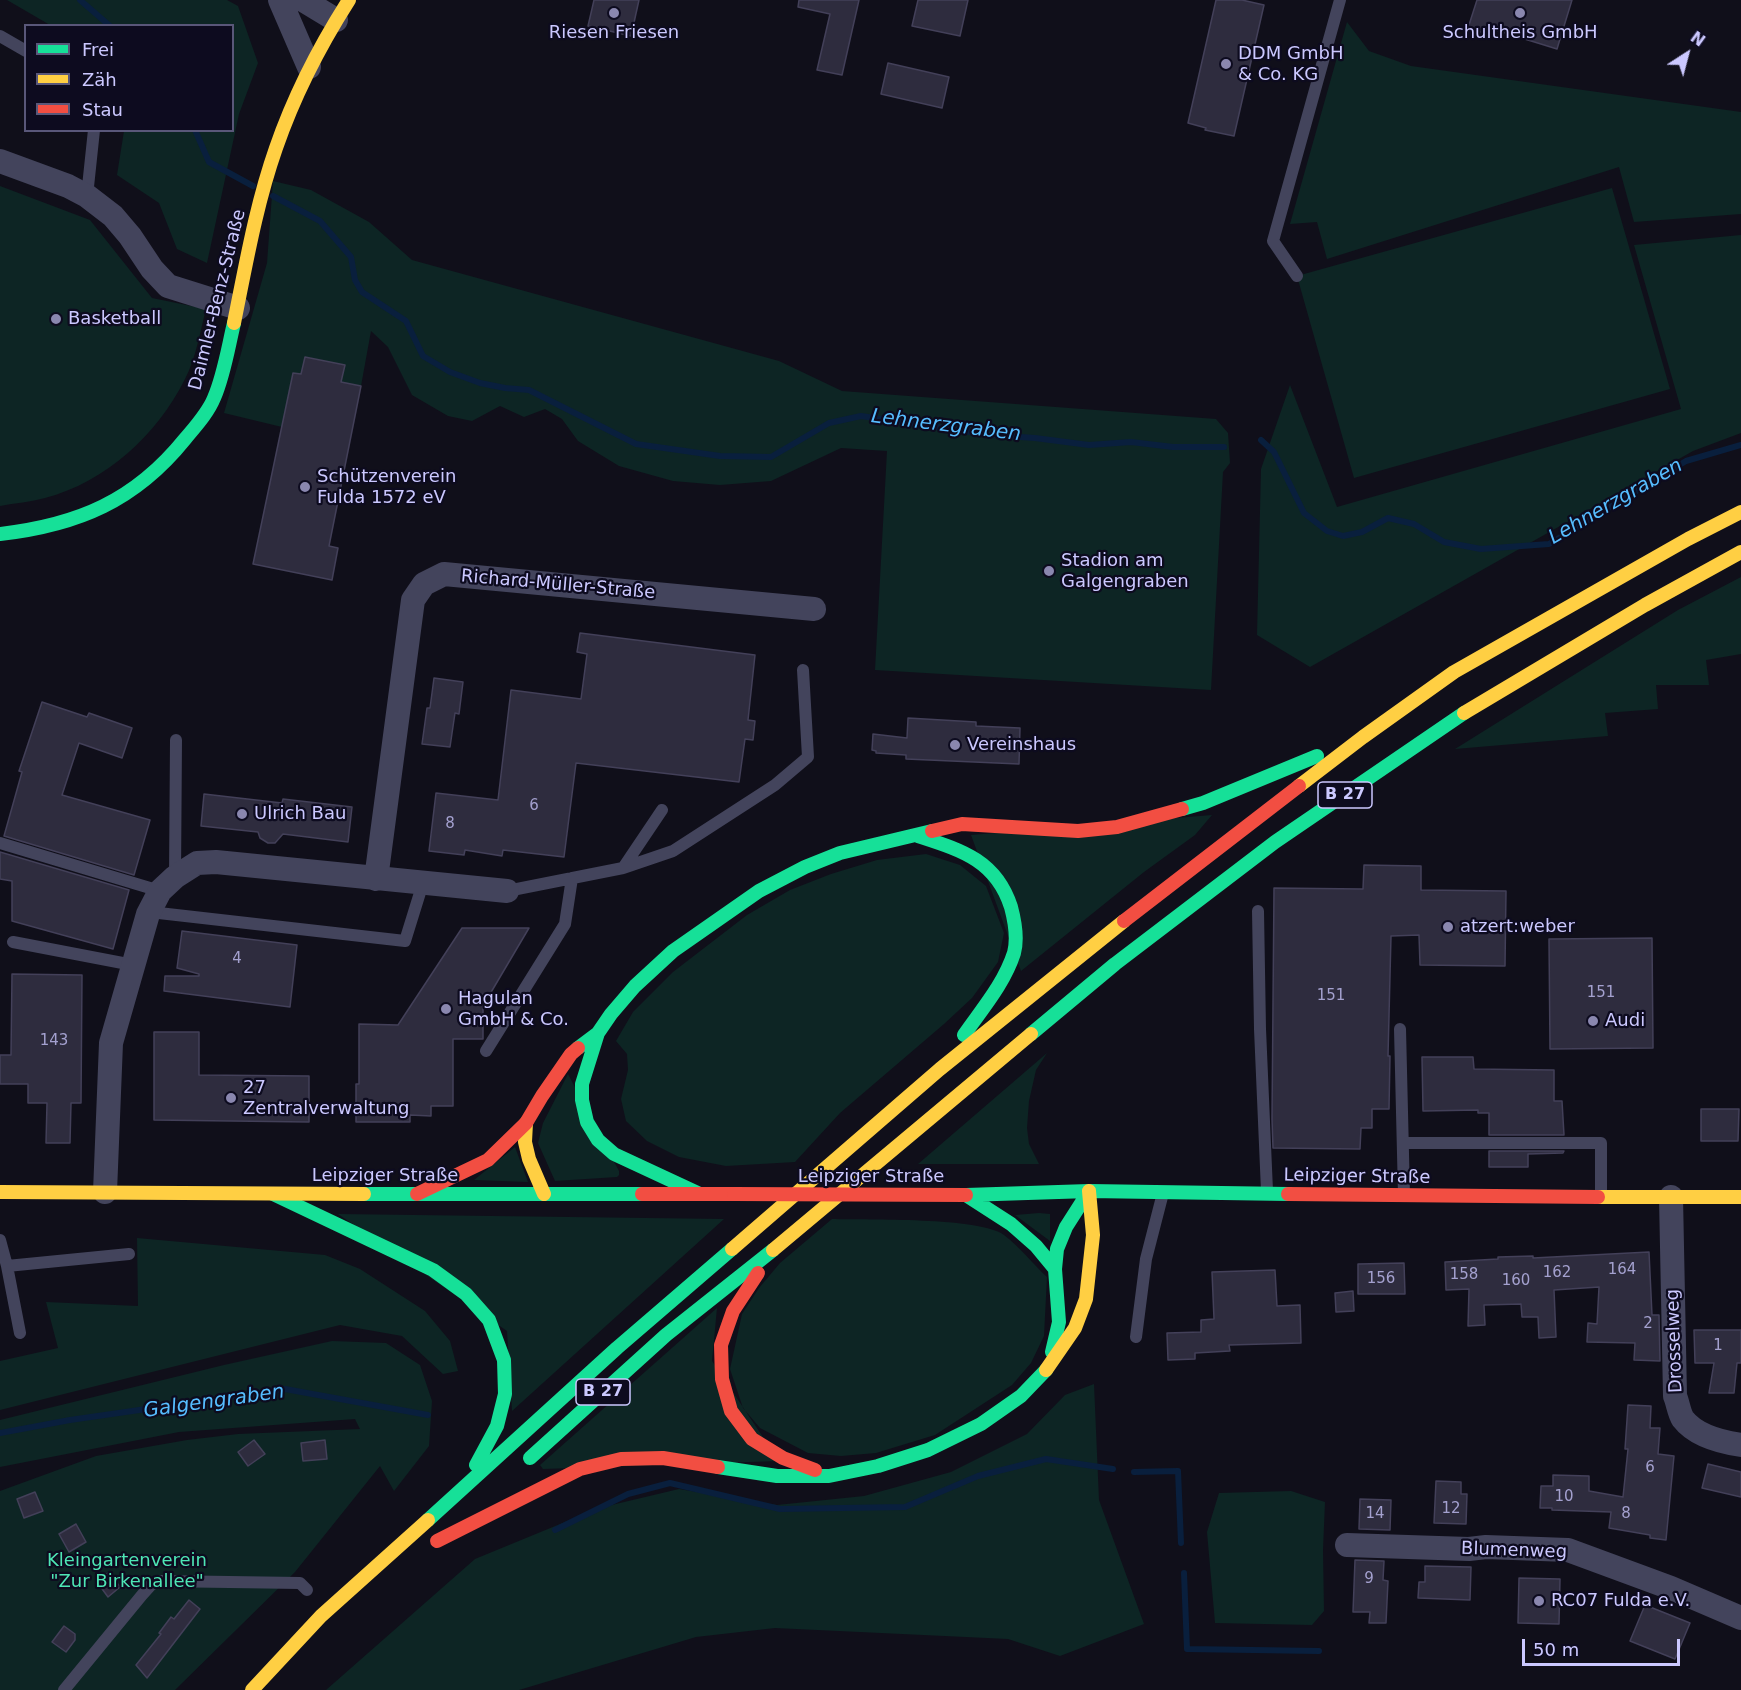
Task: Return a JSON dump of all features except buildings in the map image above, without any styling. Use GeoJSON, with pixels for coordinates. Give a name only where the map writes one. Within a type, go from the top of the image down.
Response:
{"type":"FeatureCollection","features":[{"type":"Feature","properties":{"kind":"main road","name":"Daimler-Benz-Straße"},"geometry":{"type":"LineString","coordinates":[[0,534],[29,532],[77,520],[130,493],[158,471],[180,447],[213,400],[238,308],[253,228],[268,172],[286,120],[309,67],[345,5]]}},
{"type":"Feature","properties":{"kind":"main road","name":"B 27"},"geometry":{"type":"LineString","coordinates":[[252,1690],[321,1616],[617,1347],[940,1069],[1097,941],[1363,736],[1454,672],[1688,539],[1741,512]]}},
{"type":"Feature","properties":{"kind":"main road","name":"B 27"},"geometry":{"type":"LineString","coordinates":[[516,1470],[666,1335],[774,1250],[1115,964],[1275,842],[1461,715],[1645,605],[1741,552]]}},
{"type":"Feature","properties":{"kind":"main road"},"geometry":{"type":"LineString","coordinates":[[417,1194],[488,1160],[526,1123],[571,1054],[598,1033],[635,986],[673,951],[759,891],[805,867],[840,853],[962,824],[1078,831],[1117,827],[1203,803],[1363,736]]}},
{"type":"Feature","properties":{"kind":"main road"},"geometry":{"type":"LineString","coordinates":[[918,836],[960,849],[979,859],[996,875],[1009,896],[1016,926],[1014,954],[1007,969],[940,1069]]}},
{"type":"Feature","properties":{"kind":"main road"},"geometry":{"type":"LineString","coordinates":[[598,1033],[582,1084],[582,1100],[587,1122],[598,1140],[614,1154],[700,1194]]}},
{"type":"Feature","properties":{"kind":"main road"},"geometry":{"type":"LineString","coordinates":[[526,1123],[525,1142],[529,1160],[544,1194]]}},
{"type":"Feature","properties":{"kind":"main road"},"geometry":{"type":"LineString","coordinates":[[1048,1368],[1059,1322],[1055,1269],[1057,1249],[1066,1227],[1089,1191]]}},
{"type":"Feature","properties":{"kind":"main road"},"geometry":{"type":"LineString","coordinates":[[472,1510],[433,1545],[580,1469],[621,1459],[663,1458],[777,1476],[829,1476],[878,1466],[928,1450],[981,1424],[1022,1396],[1048,1368],[1075,1328],[1086,1299],[1093,1234],[1089,1191]]}},
{"type":"Feature","properties":{"kind":"main road","name":"Leipziger Straße"},"geometry":{"type":"LineString","coordinates":[[0,1192],[966,1196],[1089,1191],[1164,1191],[1404,1196],[1741,1197]]}},
{"type":"Feature","properties":{"kind":"main road"},"geometry":{"type":"LineString","coordinates":[[273,1194],[433,1270],[466,1294],[489,1320],[504,1360],[505,1394],[497,1426],[468,1483]]}},
{"type":"Feature","properties":{"kind":"main road"},"geometry":{"type":"LineString","coordinates":[[966,1196],[1011,1224],[1036,1246],[1055,1269]]}},
{"type":"Feature","properties":{"kind":"main road"},"geometry":{"type":"LineString","coordinates":[[774,1250],[733,1311],[721,1345],[722,1379],[731,1411],[752,1438],[783,1458],[829,1476]]}},
{"type":"Feature","properties":{"kind":"main road"},"geometry":{"type":"LineString","coordinates":[[260,1690],[298,1661]]}},
{"type":"Feature","properties":{"kind":"street"},"geometry":{"type":"LineString","coordinates":[[280,0],[309,67]]}},
{"type":"Feature","properties":{"kind":"street"},"geometry":{"type":"LineString","coordinates":[[303,0],[345,5]]}},
{"type":"Feature","properties":{"kind":"street"},"geometry":{"type":"LineString","coordinates":[[0,161],[68,186],[87,196],[113,216],[130,236],[152,269],[168,286],[238,308]]}},
{"type":"Feature","properties":{"kind":"street","name":"Richard-Müller-Straße"},"geometry":{"type":"LineString","coordinates":[[376,879],[413,600],[424,584],[444,574],[814,609]]}},
{"type":"Feature","properties":{"kind":"street"},"geometry":{"type":"LineString","coordinates":[[105,1192],[111,1043],[133,965],[162,893],[197,863],[216,862],[507,891]]}},
{"type":"Feature","properties":{"kind":"street","name":"Drosselweg"},"geometry":{"type":"LineString","coordinates":[[1671,1197],[1676,1396],[1682,1418],[1698,1433],[1741,1445]]}},
{"type":"Feature","properties":{"kind":"street","name":"Blumenweg"},"geometry":{"type":"LineString","coordinates":[[1347,1545],[1469,1549],[1486,1546],[1568,1550],[1671,1588],[1741,1618]]}},
{"type":"Feature","properties":{"kind":"lane"},"geometry":{"type":"LineString","coordinates":[[1297,276],[1273,241],[1340,0]]}},
{"type":"Feature","properties":{"kind":"lane"},"geometry":{"type":"LineString","coordinates":[[0,36],[24,50]]}},
{"type":"Feature","properties":{"kind":"lane"},"geometry":{"type":"LineString","coordinates":[[87,196],[94,132]]}},
{"type":"Feature","properties":{"kind":"lane"},"geometry":{"type":"LineString","coordinates":[[507,891],[623,868],[673,851],[775,785],[808,757],[803,670]]}},
{"type":"Feature","properties":{"kind":"lane"},"geometry":{"type":"LineString","coordinates":[[162,893],[176,740]]}},
{"type":"Feature","properties":{"kind":"lane"},"geometry":{"type":"LineString","coordinates":[[623,868],[662,810]]}},
{"type":"Feature","properties":{"kind":"lane"},"geometry":{"type":"LineString","coordinates":[[0,843],[162,893],[405,941],[423,883]]}},
{"type":"Feature","properties":{"kind":"lane"},"geometry":{"type":"LineString","coordinates":[[486,1051],[565,924],[572,878]]}},
{"type":"Feature","properties":{"kind":"lane"},"geometry":{"type":"LineString","coordinates":[[1258,911],[1267,1193]]}},
{"type":"Feature","properties":{"kind":"lane"},"geometry":{"type":"LineString","coordinates":[[13,942],[133,965]]}},
{"type":"Feature","properties":{"kind":"lane"},"geometry":{"type":"LineString","coordinates":[[1400,1029],[1404,1196]]}},
{"type":"Feature","properties":{"kind":"lane"},"geometry":{"type":"LineString","coordinates":[[1403,1143],[1601,1143],[1601,1197]]}},
{"type":"Feature","properties":{"kind":"lane"},"geometry":{"type":"LineString","coordinates":[[1136,1337],[1146,1258],[1164,1191]]}},
{"type":"Feature","properties":{"kind":"lane"},"geometry":{"type":"LineString","coordinates":[[0,1240],[20,1333]]}},
{"type":"Feature","properties":{"kind":"lane"},"geometry":{"type":"LineString","coordinates":[[7,1266],[129,1254]]}},
{"type":"Feature","properties":{"kind":"lane"},"geometry":{"type":"LineString","coordinates":[[64,1690],[142,1595],[151,1585],[159,1581],[300,1584],[307,1590]]}},
{"type":"Feature","properties":{"kind":"green space"},"geometry":{"type":"Polygon","coordinates":[[[7,0],[227,0],[238,6],[258,63],[239,114],[207,263],[177,249],[159,203],[117,175],[124,132],[234,132],[234,24],[48,24],[7,0]]]}},
{"type":"Feature","properties":{"kind":"green space"},"geometry":{"type":"Polygon","coordinates":[[[1347,22],[1369,51],[1411,66],[1741,112],[1741,214],[1634,222],[1619,167],[1327,259],[1317,222],[1290,224],[1347,22]]]}},
{"type":"Feature","properties":{"kind":"green space"},"geometry":{"type":"Polygon","coordinates":[[[273,181],[311,190],[369,222],[412,260],[779,361],[842,391],[1216,419],[1228,433],[1230,463],[1223,472],[1211,690],[875,670],[887,451],[841,448],[771,481],[720,485],[673,481],[619,466],[578,441],[562,419],[545,409],[524,417],[500,406],[472,421],[448,416],[412,395],[388,347],[371,331],[361,386],[341,382],[344,365],[306,357],[301,374],[293,373],[282,427],[224,413],[267,263],[273,181]]]}},
{"type":"Feature","properties":{"kind":"green space"},"geometry":{"type":"Polygon","coordinates":[[[0,186],[90,220],[152,298],[206,309],[195,354],[185,379],[160,419],[127,454],[89,481],[67,491],[40,499],[0,506],[0,186]]]}},
{"type":"Feature","properties":{"kind":"green space"},"geometry":{"type":"Polygon","coordinates":[[[1612,188],[1670,389],[1354,478],[1297,276],[1612,188]]]}},
{"type":"Feature","properties":{"kind":"green space"},"geometry":{"type":"Polygon","coordinates":[[[1741,235],[1741,433],[1693,451],[1310,667],[1257,635],[1261,469],[1290,385],[1337,507],[1681,409],[1634,245],[1741,235]]]}},
{"type":"Feature","properties":{"kind":"green space"},"geometry":{"type":"Polygon","coordinates":[[[1741,577],[1741,654],[1706,660],[1709,685],[1656,685],[1658,709],[1605,713],[1608,736],[1455,749],[1678,610],[1741,577]]]}},
{"type":"Feature","properties":{"kind":"green space"},"geometry":{"type":"Polygon","coordinates":[[[1212,815],[1195,835],[1144,872],[1021,971],[971,835],[1212,815]]]}},
{"type":"Feature","properties":{"kind":"green space"},"geometry":{"type":"Polygon","coordinates":[[[926,854],[960,865],[986,886],[1004,933],[998,962],[972,998],[840,1113],[795,1162],[726,1166],[679,1157],[647,1141],[626,1121],[621,1099],[628,1070],[627,1054],[616,1041],[633,1012],[673,972],[747,915],[790,890],[877,860],[926,854]]]}},
{"type":"Feature","properties":{"kind":"green space"},"geometry":{"type":"Polygon","coordinates":[[[1047,1053],[1036,1070],[1029,1101],[1027,1128],[1029,1144],[1039,1164],[918,1164],[1047,1053]]]}},
{"type":"Feature","properties":{"kind":"green space"},"geometry":{"type":"Polygon","coordinates":[[[568,1074],[619,1171],[617,1177],[555,1181],[538,1143],[543,1123],[568,1074]]]}},
{"type":"Feature","properties":{"kind":"green space"},"geometry":{"type":"Polygon","coordinates":[[[515,1147],[528,1182],[474,1180],[515,1147]]]}},
{"type":"Feature","properties":{"kind":"green space"},"geometry":{"type":"Polygon","coordinates":[[[338,1214],[724,1219],[512,1411],[507,1331],[338,1214]]]}},
{"type":"Feature","properties":{"kind":"green space"},"geometry":{"type":"Polygon","coordinates":[[[1050,1214],[1050,1241],[1015,1215],[1050,1214]]]}},
{"type":"Feature","properties":{"kind":"green space"},"geometry":{"type":"Polygon","coordinates":[[[832,1219],[948,1222],[991,1229],[1004,1235],[1047,1277],[1044,1336],[1031,1363],[1012,1385],[935,1435],[876,1453],[841,1456],[808,1453],[760,1428],[743,1408],[730,1369],[742,1314],[759,1288],[780,1263],[832,1219]]]}},
{"type":"Feature","properties":{"kind":"green space"},"geometry":{"type":"Polygon","coordinates":[[[137,1238],[325,1255],[360,1269],[425,1311],[450,1341],[458,1371],[443,1374],[402,1336],[340,1325],[0,1410],[0,1361],[58,1348],[46,1302],[138,1306],[137,1238]]]}},
{"type":"Feature","properties":{"kind":"green space"},"geometry":{"type":"Polygon","coordinates":[[[717,1308],[712,1361],[779,1461],[543,1469],[540,1465],[717,1308]]]}},
{"type":"Feature","properties":{"kind":"green space","name":"Kleingartenverein \"Zur Birkenallee\""},"geometry":{"type":"Polygon","coordinates":[[[332,1341],[386,1343],[420,1365],[432,1401],[429,1446],[394,1491],[380,1466],[295,1572],[175,1690],[0,1690],[0,1491],[96,1456],[187,1440],[238,1434],[360,1429],[355,1419],[179,1432],[0,1467],[0,1420],[332,1341]]]}},
{"type":"Feature","properties":{"kind":"green space"},"geometry":{"type":"Polygon","coordinates":[[[1094,1384],[1099,1500],[1144,1624],[1060,1656],[1008,1639],[775,1628],[696,1637],[519,1690],[326,1690],[475,1559],[599,1508],[679,1489],[777,1505],[864,1496],[951,1472],[1027,1434],[1065,1395],[1094,1384]]]}},
{"type":"Feature","properties":{"kind":"green space"},"geometry":{"type":"Polygon","coordinates":[[[1291,1491],[1325,1502],[1324,1611],[1312,1625],[1215,1623],[1207,1532],[1219,1493],[1291,1491]]]}},
{"type":"Feature","properties":{"kind":"waterway","name":"Lehnerzgraben"},"geometry":{"type":"LineString","coordinates":[[80,0],[108,24]]}},
{"type":"Feature","properties":{"kind":"waterway","name":"Lehnerzgraben"},"geometry":{"type":"LineString","coordinates":[[196,132],[209,162],[253,186]]}},
{"type":"Feature","properties":{"kind":"waterway","name":"Lehnerzgraben"},"geometry":{"type":"LineString","coordinates":[[273,196],[320,221],[351,257],[355,280],[362,292],[406,321],[423,356],[450,372],[480,383],[529,390],[636,444],[720,456],[771,457],[829,423],[861,416],[991,435],[1089,445],[1131,442],[1173,447],[1224,447]]}},
{"type":"Feature","properties":{"kind":"waterway","name":"Lehnerzgraben"},"geometry":{"type":"LineString","coordinates":[[1261,440],[1274,452],[1304,513],[1327,531],[1343,536],[1362,532],[1388,518],[1414,524],[1444,542],[1481,549],[1549,544],[1686,461],[1741,445]]}},
{"type":"Feature","properties":{"kind":"waterway","name":"Galgengraben"},"geometry":{"type":"LineString","coordinates":[[0,1433],[70,1420],[285,1389],[428,1415]]}},
{"type":"Feature","properties":{"kind":"waterway","name":"Galgengraben"},"geometry":{"type":"LineString","coordinates":[[555,1530],[628,1494],[670,1483],[780,1509],[905,1507],[978,1476],[1046,1459],[1113,1469]]}},
{"type":"Feature","properties":{"kind":"waterway","name":"Galgengraben"},"geometry":{"type":"LineString","coordinates":[[1134,1472],[1178,1471],[1181,1543]]}},
{"type":"Feature","properties":{"kind":"waterway","name":"Galgengraben"},"geometry":{"type":"LineString","coordinates":[[1184,1573],[1187,1649],[1319,1651]]}},
{"type":"Feature","properties":{"kind":"traffic: fast"},"geometry":{"type":"LineString","coordinates":[[0,534],[55,524],[103,506],[125,494],[166,461],[201,420],[211,404],[223,371],[234,323]]}},
{"type":"Feature","properties":{"kind":"traffic: fast"},"geometry":{"type":"LineString","coordinates":[[1031,1034],[1115,964],[1275,842],[1464,713]]}},
{"type":"Feature","properties":{"kind":"traffic: fast"},"geometry":{"type":"LineString","coordinates":[[1182,809],[1203,803],[1317,756]]}},
{"type":"Feature","properties":{"kind":"traffic: fast"},"geometry":{"type":"LineString","coordinates":[[578,1048],[598,1033],[635,986],[673,951],[759,891],[805,867],[840,853],[932,831]]}},
{"type":"Feature","properties":{"kind":"traffic: fast"},"geometry":{"type":"LineString","coordinates":[[918,836],[949,846],[975,859],[996,878],[1011,907],[1016,942],[1010,964],[992,996],[964,1035]]}},
{"type":"Feature","properties":{"kind":"traffic: fast"},"geometry":{"type":"LineString","coordinates":[[598,1033],[582,1084],[582,1100],[587,1122],[598,1140],[614,1154],[700,1194]]}},
{"type":"Feature","properties":{"kind":"traffic: fast"},"geometry":{"type":"LineString","coordinates":[[966,1195],[1089,1191],[1288,1194]]}},
{"type":"Feature","properties":{"kind":"traffic: fast"},"geometry":{"type":"LineString","coordinates":[[1052,1352],[1059,1322],[1055,1269],[1057,1249],[1066,1227],[1089,1191]]}},
{"type":"Feature","properties":{"kind":"traffic: fast"},"geometry":{"type":"LineString","coordinates":[[273,1194],[433,1270],[466,1294],[489,1320],[504,1360],[505,1394],[497,1426],[476,1465]]}},
{"type":"Feature","properties":{"kind":"traffic: fast"},"geometry":{"type":"LineString","coordinates":[[364,1194],[642,1194]]}},
{"type":"Feature","properties":{"kind":"traffic: fast"},"geometry":{"type":"LineString","coordinates":[[966,1195],[1011,1224],[1036,1246],[1055,1269]]}},
{"type":"Feature","properties":{"kind":"traffic: fast"},"geometry":{"type":"LineString","coordinates":[[428,1520],[617,1348],[732,1249]]}},
{"type":"Feature","properties":{"kind":"traffic: fast"},"geometry":{"type":"LineString","coordinates":[[530,1458],[666,1335],[773,1250]]}},
{"type":"Feature","properties":{"kind":"traffic: fast"},"geometry":{"type":"LineString","coordinates":[[718,1467],[777,1476],[829,1476],[878,1466],[928,1450],[981,1424],[1021,1396],[1046,1370]]}},
{"type":"Feature","properties":{"kind":"traffic: slow"},"geometry":{"type":"LineString","coordinates":[[234,323],[257,213],[276,148],[308,72],[349,0]]}},
{"type":"Feature","properties":{"kind":"traffic: slow"},"geometry":{"type":"LineString","coordinates":[[1299,786],[1454,672],[1688,539],[1741,512]]}},
{"type":"Feature","properties":{"kind":"traffic: slow"},"geometry":{"type":"LineString","coordinates":[[1464,713],[1645,605],[1741,552]]}},
{"type":"Feature","properties":{"kind":"traffic: slow"},"geometry":{"type":"LineString","coordinates":[[732,1249],[940,1069],[1124,921]]}},
{"type":"Feature","properties":{"kind":"traffic: slow"},"geometry":{"type":"LineString","coordinates":[[773,1250],[1031,1034]]}},
{"type":"Feature","properties":{"kind":"traffic: slow"},"geometry":{"type":"LineString","coordinates":[[526,1123],[525,1142],[529,1159],[544,1194]]}},
{"type":"Feature","properties":{"kind":"traffic: slow"},"geometry":{"type":"LineString","coordinates":[[1046,1370],[1075,1328],[1086,1299],[1093,1235],[1089,1191]]}},
{"type":"Feature","properties":{"kind":"traffic: slow"},"geometry":{"type":"LineString","coordinates":[[0,1192],[364,1194]]}},
{"type":"Feature","properties":{"kind":"traffic: slow"},"geometry":{"type":"LineString","coordinates":[[1598,1197],[1741,1197]]}},
{"type":"Feature","properties":{"kind":"traffic: slow"},"geometry":{"type":"LineString","coordinates":[[252,1690],[321,1616],[428,1520]]}},
{"type":"Feature","properties":{"kind":"traffic: jam"},"geometry":{"type":"LineString","coordinates":[[1124,921],[1299,786]]}},
{"type":"Feature","properties":{"kind":"traffic: jam"},"geometry":{"type":"LineString","coordinates":[[932,831],[962,824],[1078,831],[1117,827],[1182,809]]}},
{"type":"Feature","properties":{"kind":"traffic: jam"},"geometry":{"type":"LineString","coordinates":[[417,1194],[488,1160],[526,1123],[571,1054],[578,1048]]}},
{"type":"Feature","properties":{"kind":"traffic: jam"},"geometry":{"type":"LineString","coordinates":[[642,1194],[734,1194]]}},
{"type":"Feature","properties":{"kind":"traffic: jam"},"geometry":{"type":"LineString","coordinates":[[734,1194],[966,1195]]}},
{"type":"Feature","properties":{"kind":"traffic: jam"},"geometry":{"type":"LineString","coordinates":[[1288,1194],[1598,1197]]}},
{"type":"Feature","properties":{"kind":"traffic: jam"},"geometry":{"type":"LineString","coordinates":[[758,1273],[733,1311],[721,1345],[722,1379],[731,1411],[752,1439],[783,1458],[815,1470]]}},
{"type":"Feature","properties":{"kind":"traffic: jam"},"geometry":{"type":"LineString","coordinates":[[437,1541],[580,1469],[621,1459],[663,1458],[718,1467]]}},
{"type":"Feature","properties":{"kind":"place","name":"Riesen Friesen"},"geometry":{"type":"Point","coordinates":[614,13]}},
{"type":"Feature","properties":{"kind":"place","name":"Schultheis GmbH"},"geometry":{"type":"Point","coordinates":[1520,13]}},
{"type":"Feature","properties":{"kind":"place","name":"DDM GmbH & Co. KG"},"geometry":{"type":"Point","coordinates":[1226,64]}},
{"type":"Feature","properties":{"kind":"place","name":"Basketball"},"geometry":{"type":"Point","coordinates":[56,319]}},
{"type":"Feature","properties":{"kind":"place","name":"Schützenverein Fulda 1572 eV"},"geometry":{"type":"Point","coordinates":[305,487]}},
{"type":"Feature","properties":{"kind":"place","name":"Stadion am Galgengraben"},"geometry":{"type":"Point","coordinates":[1049,571]}},
{"type":"Feature","properties":{"kind":"place","name":"Vereinshaus"},"geometry":{"type":"Point","coordinates":[955,745]}},
{"type":"Feature","properties":{"kind":"place","name":"Ulrich Bau"},"geometry":{"type":"Point","coordinates":[242,814]}},
{"type":"Feature","properties":{"kind":"place","name":"atzert:weber"},"geometry":{"type":"Point","coordinates":[1448,927]}},
{"type":"Feature","properties":{"kind":"place","name":"Hagulan GmbH & Co."},"geometry":{"type":"Point","coordinates":[446,1009]}},
{"type":"Feature","properties":{"kind":"place","name":"Audi"},"geometry":{"type":"Point","coordinates":[1593,1021]}},
{"type":"Feature","properties":{"kind":"place","name":"27 Zentralverwaltung"},"geometry":{"type":"Point","coordinates":[231,1098]}},
{"type":"Feature","properties":{"kind":"place","name":"RC07 Fulda e.V."},"geometry":{"type":"Point","coordinates":[1539,1601]}}]}
